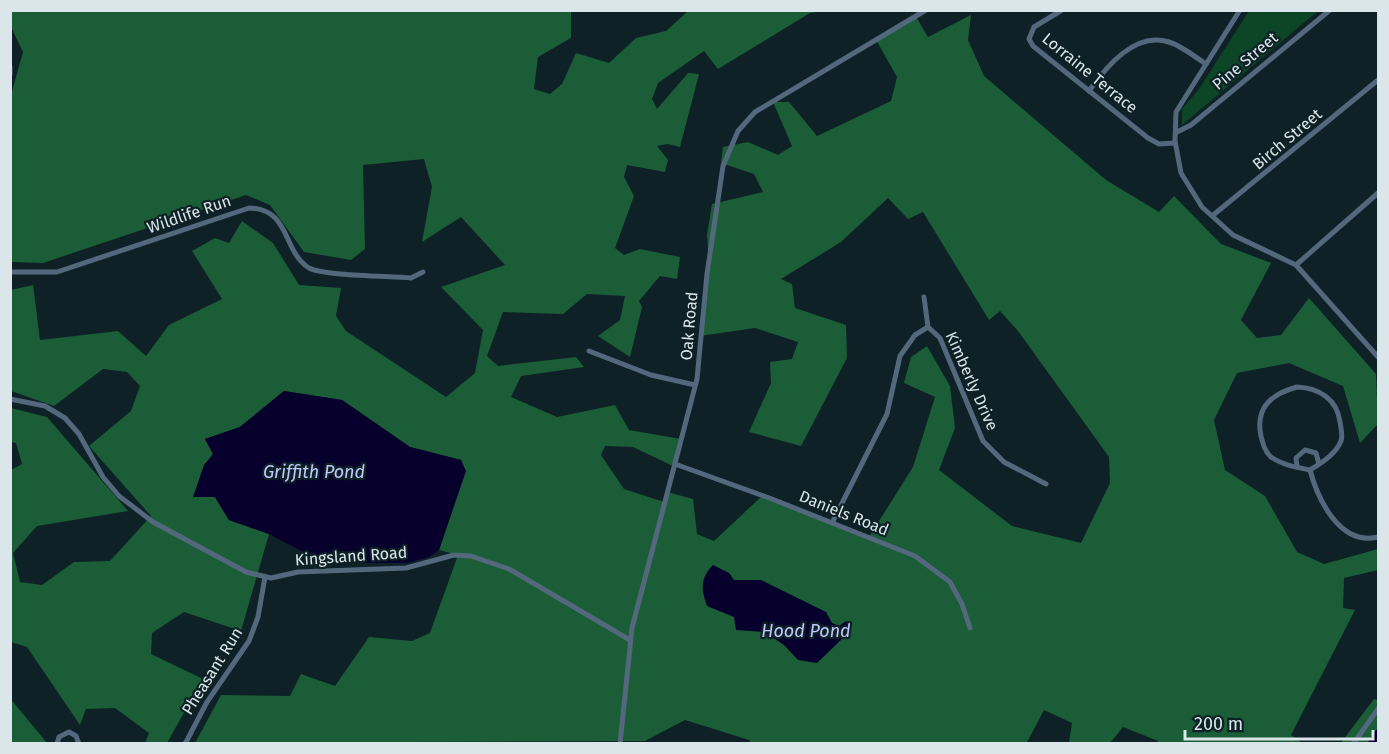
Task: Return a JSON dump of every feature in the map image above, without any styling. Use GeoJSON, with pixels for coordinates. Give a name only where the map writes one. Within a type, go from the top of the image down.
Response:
{"type":"FeatureCollection","features":[{"type":"Feature","properties":{"kind":"street","name":"Oak Road"},"geometry":{"type":"LineString","coordinates":[[620,744],[630,640],[695,385],[707,274],[723,166],[738,131],[762,107],[926,10]]}},
{"type":"Feature","properties":{"kind":"street","name":"Lorraine Terrace"},"geometry":{"type":"LineString","coordinates":[[1062,10],[1034,27],[1029,34],[1030,43],[1155,142],[1175,143]]}},
{"type":"Feature","properties":{"kind":"street"},"geometry":{"type":"LineString","coordinates":[[1240,10],[1176,112],[1178,132],[1175,143],[1184,181],[1193,197],[1233,235],[1296,265],[1378,357]]}},
{"type":"Feature","properties":{"kind":"street","name":"Pine Street"},"geometry":{"type":"LineString","coordinates":[[1178,132],[1191,125],[1330,10]]}},
{"type":"Feature","properties":{"kind":"street"},"geometry":{"type":"LineString","coordinates":[[1089,91],[1118,56],[1151,41],[1172,42],[1206,64]]}},
{"type":"Feature","properties":{"kind":"street"},"geometry":{"type":"LineString","coordinates":[[10,67],[10,74]]}},
{"type":"Feature","properties":{"kind":"street","name":"Birch Street"},"geometry":{"type":"LineString","coordinates":[[1212,216],[1378,80]]}},
{"type":"Feature","properties":{"kind":"street"},"geometry":{"type":"LineString","coordinates":[[1296,265],[1378,193]]}},
{"type":"Feature","properties":{"kind":"street","name":"Wildlife Run"},"geometry":{"type":"LineString","coordinates":[[10,272],[57,272],[240,210],[253,208],[276,218],[300,259],[313,270],[411,278],[423,272]]}},
{"type":"Feature","properties":{"kind":"street","name":"Kimberly Drive"},"geometry":{"type":"LineString","coordinates":[[924,297],[928,327],[940,338],[983,441],[1004,462],[1046,484]]}},
{"type":"Feature","properties":{"kind":"street"},"geometry":{"type":"LineString","coordinates":[[832,524],[887,414],[900,356],[915,335],[928,327]]}},
{"type":"Feature","properties":{"kind":"street"},"geometry":{"type":"LineString","coordinates":[[589,351],[642,372],[695,385]]}},
{"type":"Feature","properties":{"kind":"street"},"geometry":{"type":"LineString","coordinates":[[1297,387],[1310,387],[1330,399],[1338,410],[1342,439],[1334,452],[1319,464],[1310,470],[1280,463],[1268,455],[1260,426],[1261,414],[1267,401],[1273,396],[1297,387]]}},
{"type":"Feature","properties":{"kind":"street","name":"Kingsland Road"},"geometry":{"type":"LineString","coordinates":[[10,399],[45,406],[65,418],[110,487],[136,510],[246,572],[265,577],[309,571],[400,568],[454,555],[471,556],[509,569],[630,640]]}},
{"type":"Feature","properties":{"kind":"street"},"geometry":{"type":"LineString","coordinates":[[1297,467],[1296,458],[1305,450],[1316,453],[1319,464]]}},
{"type":"Feature","properties":{"kind":"street","name":"Daniels Road"},"geometry":{"type":"LineString","coordinates":[[675,464],[772,499],[915,556],[944,575],[962,604],[970,628]]}},
{"type":"Feature","properties":{"kind":"street"},"geometry":{"type":"LineString","coordinates":[[1310,470],[1315,490],[1333,519],[1350,533],[1366,539],[1378,537]]}},
{"type":"Feature","properties":{"kind":"street","name":"Pheasant Run"},"geometry":{"type":"LineString","coordinates":[[185,744],[207,702],[249,641],[258,617],[265,577]]}},
{"type":"Feature","properties":{"kind":"street"},"geometry":{"type":"LineString","coordinates":[[1353,744],[1378,709]]}},
{"type":"Feature","properties":{"kind":"street"},"geometry":{"type":"LineString","coordinates":[[57,744],[59,737],[69,732],[76,736],[79,744]]}},
{"type":"Feature","properties":{"kind":"green space"},"geometry":{"type":"Polygon","coordinates":[[[11,10],[571,11],[571,38],[538,57],[534,89],[550,94],[562,84],[576,53],[609,63],[636,38],[666,31],[688,11],[823,11],[810,13],[718,69],[704,51],[658,83],[652,99],[657,109],[688,73],[699,74],[680,147],[668,144],[657,146],[668,160],[665,172],[627,165],[624,177],[634,196],[615,248],[624,255],[640,249],[680,257],[677,279],[660,276],[639,301],[642,307],[630,357],[598,336],[620,320],[625,296],[587,294],[563,314],[503,312],[487,356],[498,366],[576,357],[584,367],[521,376],[511,397],[557,417],[615,405],[629,430],[681,439],[673,466],[633,447],[605,446],[601,455],[624,489],[664,502],[667,492],[693,499],[697,534],[714,541],[762,496],[869,537],[913,467],[935,397],[904,383],[911,357],[927,346],[950,386],[955,428],[939,470],[1012,526],[1081,543],[1110,483],[1109,457],[1018,331],[1000,311],[989,320],[923,212],[908,219],[888,198],[841,242],[781,279],[792,284],[795,308],[846,325],[847,358],[801,446],[749,432],[771,383],[770,362],[792,359],[798,342],[755,328],[700,336],[709,268],[707,235],[712,204],[763,192],[754,174],[721,163],[723,147],[748,142],[778,155],[792,146],[773,102],[789,102],[817,136],[891,101],[897,77],[875,38],[915,15],[928,37],[971,15],[968,40],[984,76],[1106,180],[1159,212],[1174,196],[1221,244],[1271,263],[1241,320],[1257,338],[1281,335],[1309,298],[1376,374],[1378,424],[1360,443],[1343,386],[1289,363],[1237,373],[1214,420],[1225,470],[1265,496],[1297,552],[1324,564],[1378,549],[1378,570],[1344,578],[1343,608],[1355,610],[1291,735],[1302,743],[1157,743],[1158,741],[1123,727],[1110,743],[1069,743],[1072,723],[1044,710],[1026,744],[751,743],[749,740],[685,720],[645,741],[195,743],[221,695],[290,696],[301,674],[335,686],[369,637],[412,641],[430,633],[458,555],[439,550],[465,471],[461,460],[410,447],[342,400],[284,391],[240,427],[205,439],[213,454],[204,466],[194,497],[215,497],[229,520],[269,534],[241,631],[184,612],[152,633],[151,654],[203,679],[167,743],[145,743],[149,733],[115,708],[86,709],[80,725],[27,647],[11,642],[11,470],[22,464],[16,443],[11,442],[11,408],[47,417],[128,511],[37,526],[13,553],[20,582],[42,585],[74,562],[110,561],[151,516],[89,446],[131,411],[140,386],[127,372],[103,369],[54,406],[11,391],[11,290],[33,285],[40,340],[118,331],[146,356],[169,325],[222,299],[192,251],[215,238],[229,243],[242,221],[273,243],[299,285],[341,288],[336,316],[346,331],[446,397],[475,373],[483,330],[441,287],[505,265],[461,217],[422,242],[432,187],[424,159],[363,165],[365,249],[351,260],[304,252],[270,205],[246,195],[43,263],[11,262],[11,95],[23,52],[11,27],[11,10]]]}},
{"type":"Feature","properties":{"kind":"green space"},"geometry":{"type":"Polygon","coordinates":[[[1249,11],[1318,11],[1182,125],[1182,109],[1199,89],[1249,11]]]}},
{"type":"Feature","properties":{"kind":"green space"},"geometry":{"type":"Polygon","coordinates":[[[1374,699],[1378,700],[1378,743],[1340,744],[1374,699]]]}},
{"type":"Feature","properties":{"kind":"green space"},"geometry":{"type":"Polygon","coordinates":[[[11,700],[14,703],[47,743],[11,743],[11,700]]]}},
{"type":"Feature","properties":{"kind":"water","name":"Griffith Pond"},"geometry":{"type":"Polygon","coordinates":[[[284,391],[342,400],[410,447],[461,460],[466,471],[439,550],[429,557],[407,563],[367,563],[307,554],[269,534],[229,520],[215,497],[193,497],[204,465],[213,454],[205,439],[240,427],[284,391]]]}},
{"type":"Feature","properties":{"kind":"water","name":"Hood Pond"},"geometry":{"type":"Polygon","coordinates":[[[713,565],[729,573],[734,580],[761,580],[826,612],[832,623],[839,626],[846,621],[849,625],[842,639],[817,663],[798,660],[784,645],[764,632],[736,630],[734,617],[707,606],[703,584],[713,565]]]}},
{"type":"Feature","properties":{"kind":"waterway"},"geometry":{"type":"LineString","coordinates":[[1371,744],[1378,733]]}}]}
